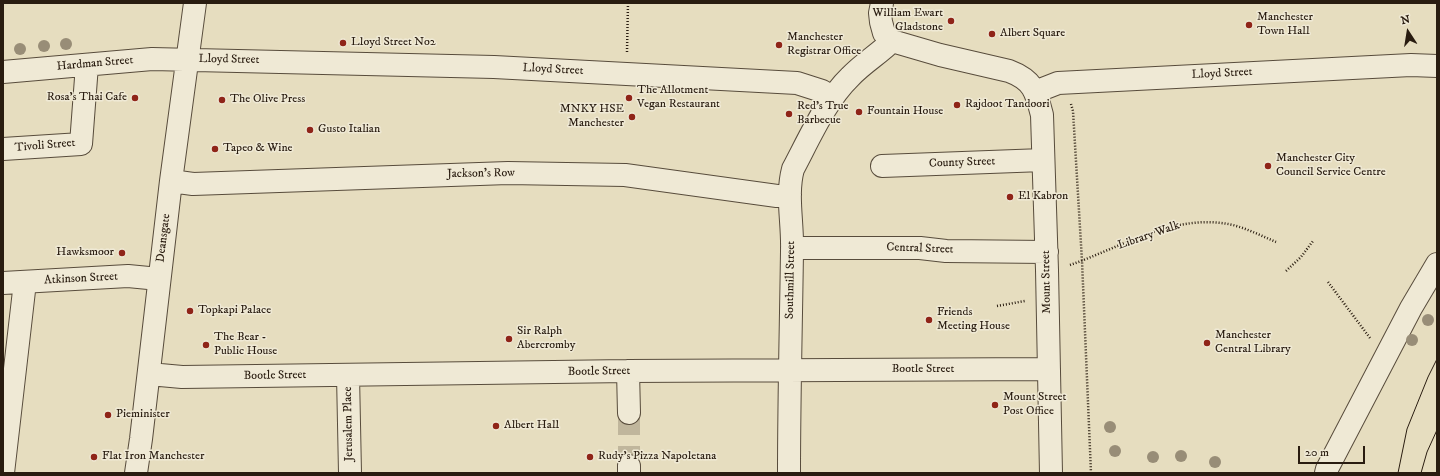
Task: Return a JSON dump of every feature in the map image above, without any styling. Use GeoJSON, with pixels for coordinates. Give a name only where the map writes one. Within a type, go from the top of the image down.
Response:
{"type":"FeatureCollection","features":[{"type":"Feature","properties":{"kind":"street","name":"Deansgate"},"geometry":{"type":"LineString","coordinates":[[136,473],[171,181],[195,3]]}},
{"type":"Feature","properties":{"kind":"street"},"geometry":{"type":"LineString","coordinates":[[882,3],[880,13],[881,22],[884,33],[892,41],[940,55],[1009,71],[1028,81],[1035,92]]}},
{"type":"Feature","properties":{"kind":"street"},"geometry":{"type":"LineString","coordinates":[[832,97],[850,76],[868,60],[882,52],[892,41]]}},
{"type":"Feature","properties":{"kind":"street","name":"Lloyd Street"},"geometry":{"type":"LineString","coordinates":[[1411,65],[1428,57],[1437,48]]}},
{"type":"Feature","properties":{"kind":"street","name":"Hardman Street"},"geometry":{"type":"LineString","coordinates":[[3,72],[152,59],[187,60]]}},
{"type":"Feature","properties":{"kind":"street","name":"Lloyd Street"},"geometry":{"type":"LineString","coordinates":[[187,60],[494,67],[797,83],[832,97]]}},
{"type":"Feature","properties":{"kind":"street","name":"Tivoli Street"},"geometry":{"type":"LineString","coordinates":[[3,150],[81,144],[87,65]]}},
{"type":"Feature","properties":{"kind":"street","name":"Lloyd Street"},"geometry":{"type":"LineString","coordinates":[[1035,92],[1058,83],[1411,65],[1437,66]]}},
{"type":"Feature","properties":{"kind":"street","name":"Mount Street"},"geometry":{"type":"LineString","coordinates":[[1035,92],[1042,115],[1042,160],[1048,300],[1051,473]]}},
{"type":"Feature","properties":{"kind":"street","name":"Southmill Street"},"geometry":{"type":"LineString","coordinates":[[789,473],[789,370],[792,248],[790,180],[793,169],[832,97]]}},
{"type":"Feature","properties":{"kind":"street","name":"County Street"},"geometry":{"type":"LineString","coordinates":[[882,166],[1042,160]]}},
{"type":"Feature","properties":{"kind":"street","name":"Jackson's Row"},"geometry":{"type":"LineString","coordinates":[[171,181],[193,184],[508,173],[625,175],[777,196],[790,195]]}},
{"type":"Feature","properties":{"kind":"street","name":"Central Street"},"geometry":{"type":"LineString","coordinates":[[792,248],[920,248],[1047,261]]}},
{"type":"Feature","properties":{"kind":"street"},"geometry":{"type":"LineString","coordinates":[[1326,473],[1327,468],[1345,433],[1437,264]]}},
{"type":"Feature","properties":{"kind":"street","name":"Atkinson Street"},"geometry":{"type":"LineString","coordinates":[[3,283],[128,276],[159,279]]}},
{"type":"Feature","properties":{"kind":"street"},"geometry":{"type":"LineString","coordinates":[[3,473],[25,282]]}},
{"type":"Feature","properties":{"kind":"street","name":"Bootle Street"},"geometry":{"type":"LineString","coordinates":[[149,374],[182,377],[628,371],[1049,369]]}},
{"type":"Feature","properties":{"kind":"street"},"geometry":{"type":"LineString","coordinates":[[628,371],[629,413]]}},
{"type":"Feature","properties":{"kind":"street","name":"Jerusalem Place"},"geometry":{"type":"LineString","coordinates":[[348,375],[350,473]]}},
{"type":"Feature","properties":{"kind":"path"},"geometry":{"type":"LineString","coordinates":[[627,56],[628,3]]}},
{"type":"Feature","properties":{"kind":"path"},"geometry":{"type":"LineString","coordinates":[[1068,98],[1074,111],[1082,261],[1090,473]]}},
{"type":"Feature","properties":{"kind":"path","name":"Library Walk"},"geometry":{"type":"LineString","coordinates":[[1047,261],[1057,270],[1175,225],[1200,222],[1233,225],[1276,242]]}},
{"type":"Feature","properties":{"kind":"path"},"geometry":{"type":"LineString","coordinates":[[1286,271],[1301,257],[1314,241]]}},
{"type":"Feature","properties":{"kind":"path"},"geometry":{"type":"LineString","coordinates":[[1328,282],[1385,359]]}},
{"type":"Feature","properties":{"kind":"path"},"geometry":{"type":"LineString","coordinates":[[997,306],[1026,301],[1048,300]]}},
{"type":"Feature","properties":{"kind":"tunnel"},"geometry":{"type":"LineString","coordinates":[[629,413],[629,466]]}},
{"type":"Feature","properties":{"kind":"tram line"},"geometry":{"type":"LineString","coordinates":[[1398,473],[1407,429],[1437,359]]}},
{"type":"Feature","properties":{"kind":"tram line"},"geometry":{"type":"LineString","coordinates":[[1421,473],[1427,452],[1437,430]]}},
{"type":"Feature","properties":{"kind":"place","name":"William Ewart Gladstone"},"geometry":{"type":"Point","coordinates":[951,21]}},
{"type":"Feature","properties":{"kind":"place","name":"Manchester Town Hall"},"geometry":{"type":"Point","coordinates":[1249,25]}},
{"type":"Feature","properties":{"kind":"place","name":"Albert Square"},"geometry":{"type":"Point","coordinates":[992,34]}},
{"type":"Feature","properties":{"kind":"place","name":"Lloyd Street No2"},"geometry":{"type":"Point","coordinates":[343,43]}},
{"type":"Feature","properties":{"kind":"place","name":"Manchester Registrar Office"},"geometry":{"type":"Point","coordinates":[779,45]}},
{"type":"Feature","properties":{"kind":"place","name":"Rosa's Thai Cafe"},"geometry":{"type":"Point","coordinates":[135,98]}},
{"type":"Feature","properties":{"kind":"place","name":"The Allotment Vegan Restaurant"},"geometry":{"type":"Point","coordinates":[629,98]}},
{"type":"Feature","properties":{"kind":"place","name":"The Olive Press"},"geometry":{"type":"Point","coordinates":[222,100]}},
{"type":"Feature","properties":{"kind":"place","name":"Rajdoot Tandoori"},"geometry":{"type":"Point","coordinates":[957,105]}},
{"type":"Feature","properties":{"kind":"place","name":"Fountain House"},"geometry":{"type":"Point","coordinates":[859,112]}},
{"type":"Feature","properties":{"kind":"place","name":"Red's True Barbecue"},"geometry":{"type":"Point","coordinates":[789,114]}},
{"type":"Feature","properties":{"kind":"place","name":"MNKY HSE Manchester"},"geometry":{"type":"Point","coordinates":[632,117]}},
{"type":"Feature","properties":{"kind":"place","name":"Gusto Italian"},"geometry":{"type":"Point","coordinates":[310,130]}},
{"type":"Feature","properties":{"kind":"place","name":"Tapeo & Wine"},"geometry":{"type":"Point","coordinates":[215,149]}},
{"type":"Feature","properties":{"kind":"place","name":"Manchester City Council Service Centre"},"geometry":{"type":"Point","coordinates":[1268,166]}},
{"type":"Feature","properties":{"kind":"place","name":"El Kabron"},"geometry":{"type":"Point","coordinates":[1010,197]}},
{"type":"Feature","properties":{"kind":"place","name":"Hawksmoor"},"geometry":{"type":"Point","coordinates":[122,253]}},
{"type":"Feature","properties":{"kind":"place","name":"Topkapi Palace"},"geometry":{"type":"Point","coordinates":[190,311]}},
{"type":"Feature","properties":{"kind":"place","name":"Friends Meeting House"},"geometry":{"type":"Point","coordinates":[929,320]}},
{"type":"Feature","properties":{"kind":"place","name":"Sir Ralph Abercromby"},"geometry":{"type":"Point","coordinates":[509,339]}},
{"type":"Feature","properties":{"kind":"place","name":"Manchester Central Library"},"geometry":{"type":"Point","coordinates":[1207,343]}},
{"type":"Feature","properties":{"kind":"place","name":"The Bear - Public House"},"geometry":{"type":"Point","coordinates":[206,345]}},
{"type":"Feature","properties":{"kind":"place","name":"Mount Street Post Office"},"geometry":{"type":"Point","coordinates":[995,405]}},
{"type":"Feature","properties":{"kind":"place","name":"Pieminister"},"geometry":{"type":"Point","coordinates":[108,415]}},
{"type":"Feature","properties":{"kind":"place","name":"Albert Hall"},"geometry":{"type":"Point","coordinates":[496,426]}},
{"type":"Feature","properties":{"kind":"place","name":"Flat Iron Manchester"},"geometry":{"type":"Point","coordinates":[94,457]}},
{"type":"Feature","properties":{"kind":"place","name":"Rudy's Pizza Napoletana"},"geometry":{"type":"Point","coordinates":[590,457]}}]}
